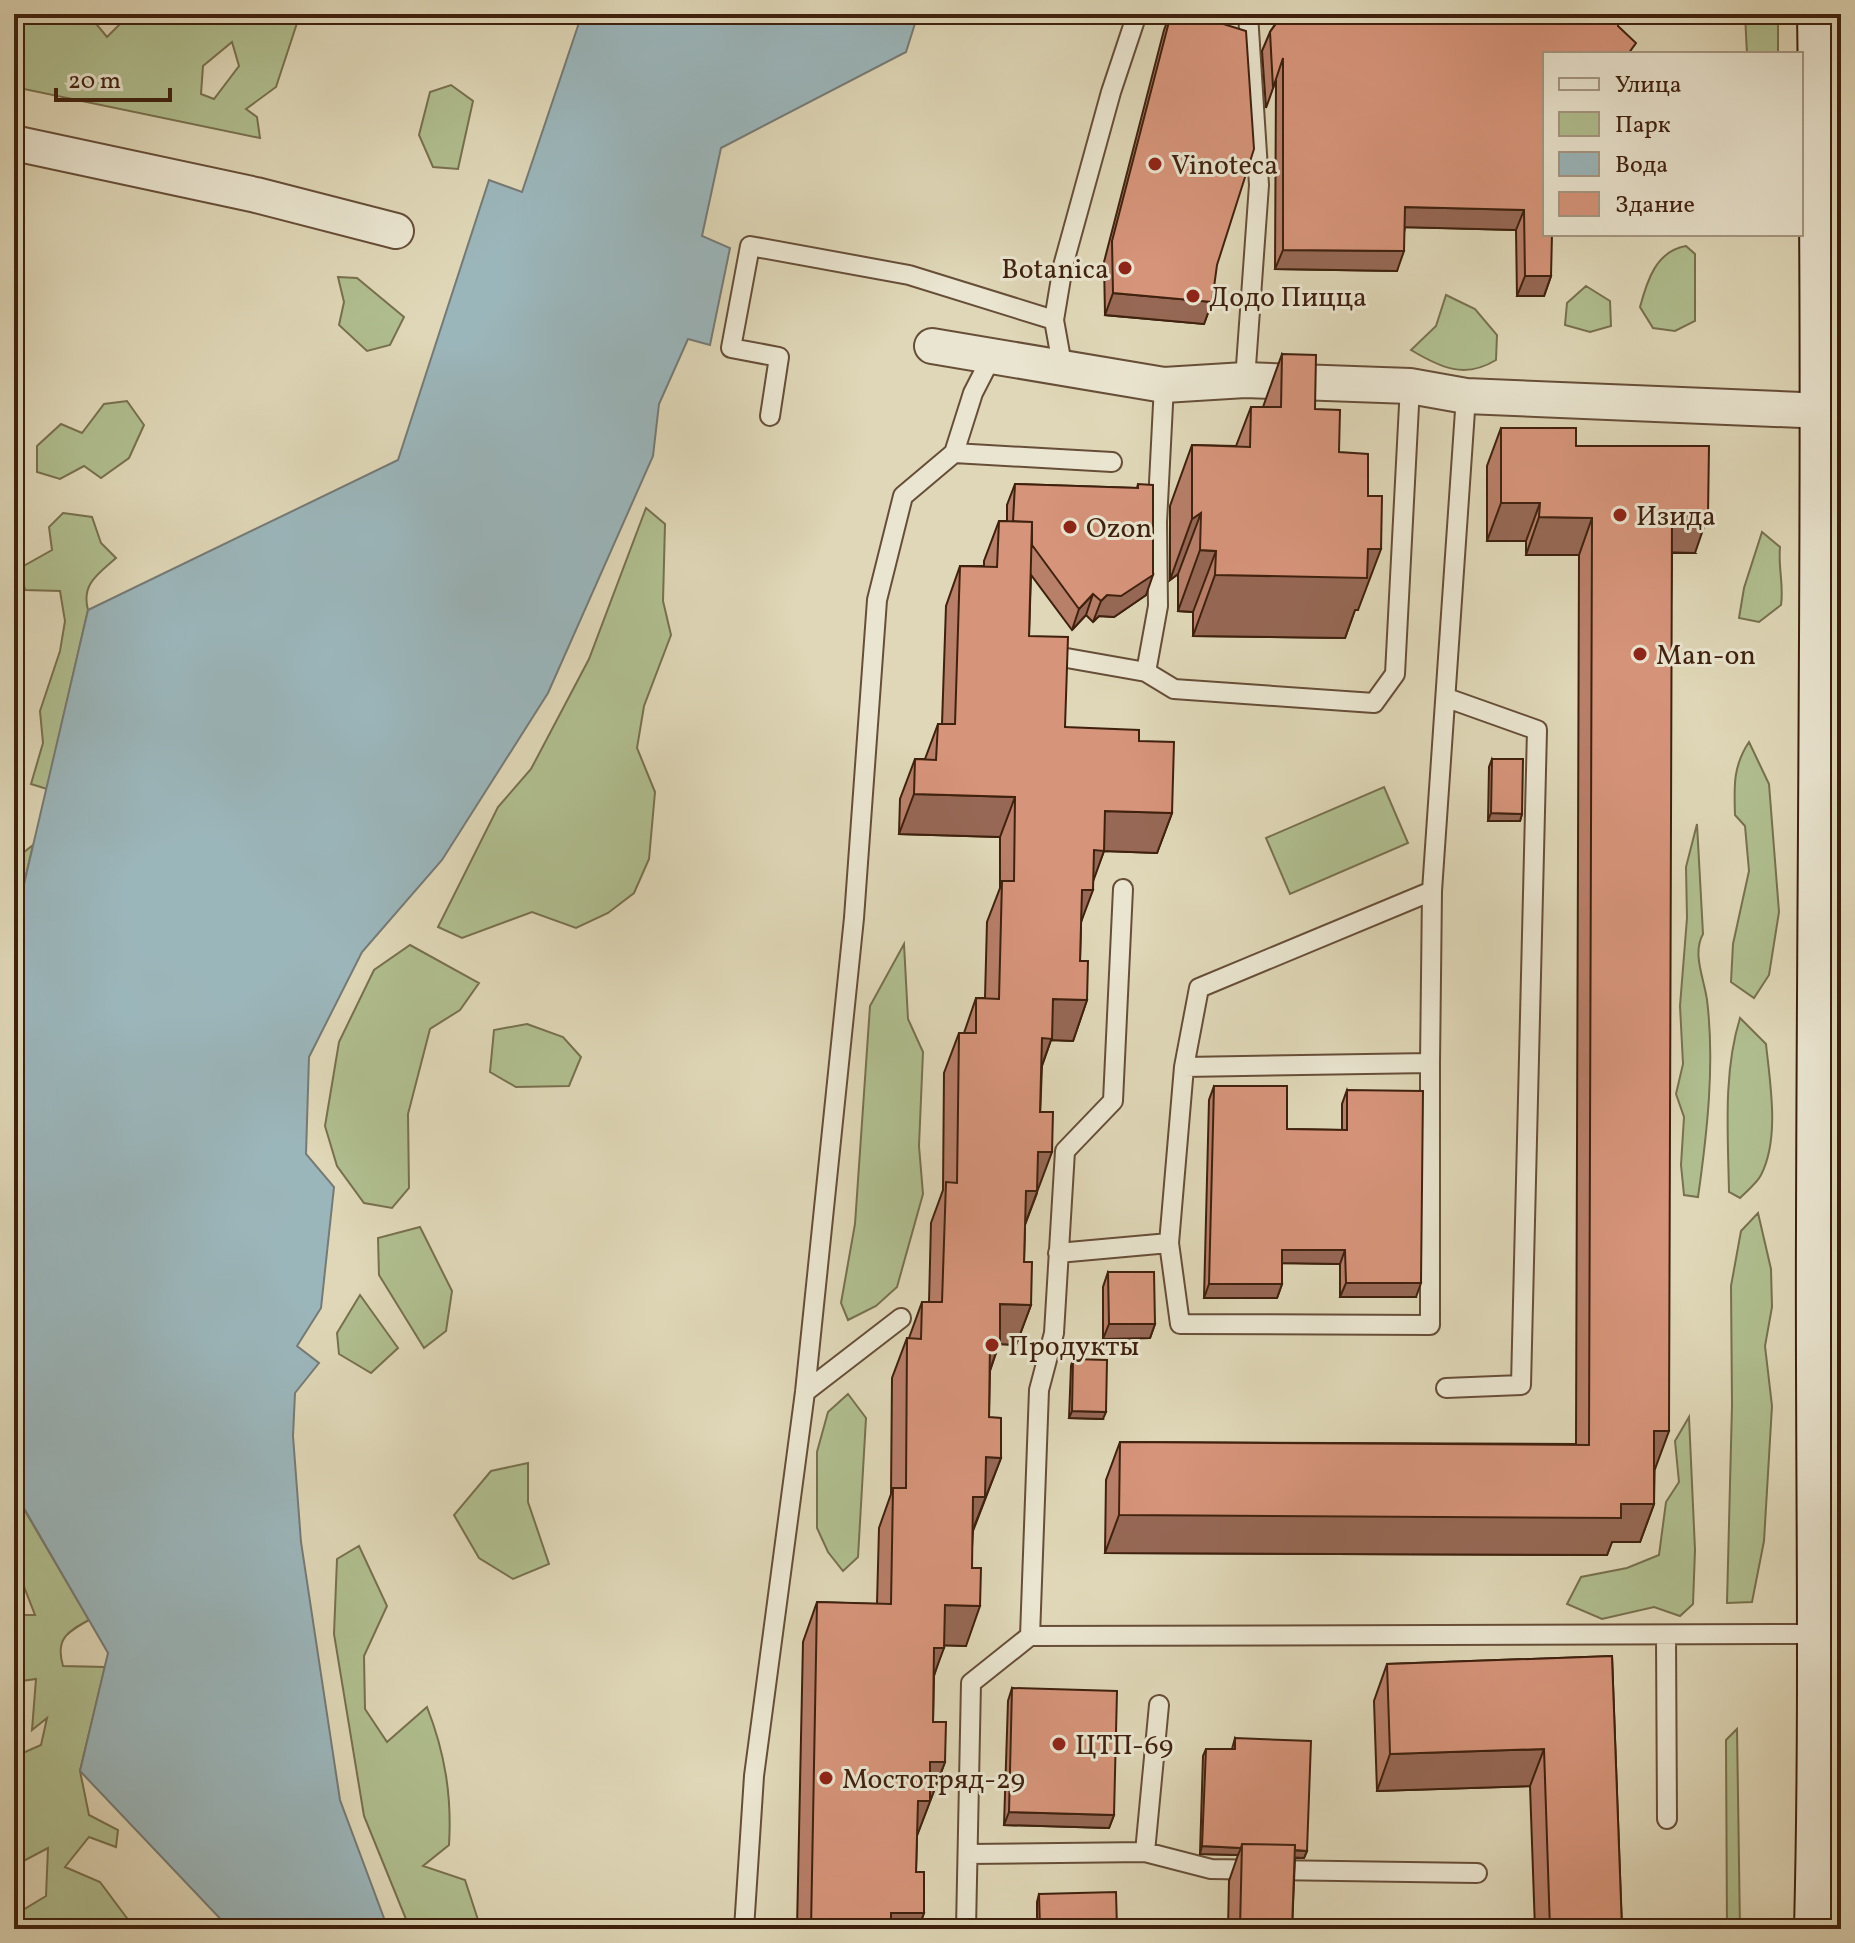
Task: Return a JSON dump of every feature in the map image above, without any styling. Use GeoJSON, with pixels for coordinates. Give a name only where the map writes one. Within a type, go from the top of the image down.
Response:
{"type":"FeatureCollection","features":[{"type":"Feature","properties":{"kind":"main road"},"geometry":{"type":"LineString","coordinates":[[1817,1929],[1831,1764],[1820,1634],[1819,1227],[1830,424],[1820,14]]}},
{"type":"Feature","properties":{"kind":"street"},"geometry":{"type":"LineString","coordinates":[[14,143],[256,195],[396,231]]}},
{"type":"Feature","properties":{"kind":"street"},"geometry":{"type":"LineString","coordinates":[[932,346],[1164,385],[1245,380],[1410,386],[1466,396],[1830,424]]}},
{"type":"Feature","properties":{"kind":"lane"},"geometry":{"type":"LineString","coordinates":[[1063,370],[1054,320],[1063,266],[1111,92],[1137,14]]}},
{"type":"Feature","properties":{"kind":"lane"},"geometry":{"type":"LineString","coordinates":[[1245,380],[1259,185],[1248,14]]}},
{"type":"Feature","properties":{"kind":"lane"},"geometry":{"type":"LineString","coordinates":[[770,416],[779,357],[731,348],[750,246],[909,275],[1054,320]]}},
{"type":"Feature","properties":{"kind":"lane"},"geometry":{"type":"LineString","coordinates":[[744,1929],[754,1776],[805,1392],[854,918],[877,600],[903,496],[954,453],[973,393],[992,356]]}},
{"type":"Feature","properties":{"kind":"lane"},"geometry":{"type":"LineString","coordinates":[[1146,672],[1158,606],[1157,522],[1164,385]]}},
{"type":"Feature","properties":{"kind":"lane"},"geometry":{"type":"LineString","coordinates":[[1035,653],[1107,662],[1146,672],[1174,689],[1374,703],[1395,674],[1410,386]]}},
{"type":"Feature","properties":{"kind":"lane"},"geometry":{"type":"LineString","coordinates":[[1432,891],[1199,988],[1184,1067],[1169,1243],[1180,1324],[1430,1325],[1432,891],[1466,396]]}},
{"type":"Feature","properties":{"kind":"lane"},"geometry":{"type":"LineString","coordinates":[[954,453],[1112,462]]}},
{"type":"Feature","properties":{"kind":"lane"},"geometry":{"type":"LineString","coordinates":[[1446,1388],[1521,1385],[1537,730],[1447,698]]}},
{"type":"Feature","properties":{"kind":"lane"},"geometry":{"type":"LineString","coordinates":[[1030,1636],[1039,1390],[1054,1333],[1065,1151],[1113,1101],[1123,889]]}},
{"type":"Feature","properties":{"kind":"lane"},"geometry":{"type":"LineString","coordinates":[[1184,1067],[1430,1063]]}},
{"type":"Feature","properties":{"kind":"lane"},"geometry":{"type":"LineString","coordinates":[[1058,1253],[1169,1243]]}},
{"type":"Feature","properties":{"kind":"lane"},"geometry":{"type":"LineString","coordinates":[[805,1392],[901,1318]]}},
{"type":"Feature","properties":{"kind":"lane"},"geometry":{"type":"LineString","coordinates":[[966,1929],[971,1683],[1030,1636],[1820,1634]]}},
{"type":"Feature","properties":{"kind":"lane"},"geometry":{"type":"LineString","coordinates":[[1666,1635],[1667,1819]]}},
{"type":"Feature","properties":{"kind":"lane"},"geometry":{"type":"LineString","coordinates":[[1145,1852],[1159,1705]]}},
{"type":"Feature","properties":{"kind":"lane"},"geometry":{"type":"LineString","coordinates":[[968,1854],[1145,1852],[1211,1869],[1477,1873]]}},
{"type":"Feature","properties":{"kind":"green space"},"geometry":{"type":"Polygon","coordinates":[[[14,14],[88,14],[107,37],[122,22],[114,14],[300,14],[276,87],[246,109],[257,117],[260,138],[19,88],[20,61],[14,59],[14,14]],[[232,42],[203,66],[201,94],[214,99],[239,66],[232,42]]]}},
{"type":"Feature","properties":{"kind":"green space"},"geometry":{"type":"Polygon","coordinates":[[[1745,14],[1778,14],[1778,52],[1747,52],[1745,14]]]}},
{"type":"Feature","properties":{"kind":"green space"},"geometry":{"type":"Polygon","coordinates":[[[451,85],[473,101],[458,169],[433,167],[419,135],[430,92],[451,85]]]}},
{"type":"Feature","properties":{"kind":"green space"},"geometry":{"type":"Polygon","coordinates":[[[1686,246],[1695,254],[1695,321],[1675,331],[1653,328],[1640,307],[1650,278],[1667,254],[1686,246]]]}},
{"type":"Feature","properties":{"kind":"green space"},"geometry":{"type":"Polygon","coordinates":[[[338,277],[357,278],[404,317],[390,345],[367,351],[339,325],[344,302],[338,277]]]}},
{"type":"Feature","properties":{"kind":"green space"},"geometry":{"type":"Polygon","coordinates":[[[1586,286],[1610,301],[1611,326],[1590,332],[1565,325],[1567,303],[1586,286]]]}},
{"type":"Feature","properties":{"kind":"green space"},"geometry":{"type":"Polygon","coordinates":[[[1446,295],[1475,309],[1497,335],[1496,360],[1474,369],[1453,369],[1411,350],[1436,326],[1446,295]]]}},
{"type":"Feature","properties":{"kind":"green space"},"geometry":{"type":"Polygon","coordinates":[[[127,401],[144,425],[129,458],[101,478],[84,466],[60,479],[37,472],[37,446],[61,424],[82,433],[104,404],[127,401]]]}},
{"type":"Feature","properties":{"kind":"green space"},"geometry":{"type":"Polygon","coordinates":[[[646,508],[665,524],[663,601],[671,635],[644,706],[637,748],[655,792],[649,859],[634,893],[608,913],[576,928],[532,912],[462,938],[438,927],[498,807],[531,769],[589,659],[646,508]]]}},
{"type":"Feature","properties":{"kind":"green space"},"geometry":{"type":"Polygon","coordinates":[[[63,513],[92,517],[101,543],[116,558],[89,586],[88,610],[47,789],[31,784],[43,743],[40,711],[60,651],[65,621],[60,591],[25,590],[20,568],[52,550],[49,527],[63,513]]]}},
{"type":"Feature","properties":{"kind":"green space"},"geometry":{"type":"Polygon","coordinates":[[[1762,532],[1780,547],[1782,598],[1781,605],[1759,622],[1739,618],[1744,588],[1762,532]]]}},
{"type":"Feature","properties":{"kind":"green space"},"geometry":{"type":"Polygon","coordinates":[[[1749,742],[1769,784],[1779,912],[1769,975],[1754,998],[1731,982],[1733,944],[1749,871],[1745,826],[1735,815],[1735,785],[1737,768],[1749,742]]]}},
{"type":"Feature","properties":{"kind":"green space"},"geometry":{"type":"Polygon","coordinates":[[[1384,787],[1408,843],[1290,894],[1266,838],[1384,787]]]}},
{"type":"Feature","properties":{"kind":"green space"},"geometry":{"type":"Polygon","coordinates":[[[1697,824],[1703,934],[1699,958],[1707,1000],[1710,1049],[1707,1124],[1698,1197],[1684,1195],[1681,1165],[1684,1117],[1676,1094],[1683,1064],[1680,1006],[1687,918],[1686,867],[1697,824]]]}},
{"type":"Feature","properties":{"kind":"green space"},"geometry":{"type":"Polygon","coordinates":[[[33,845],[14,927],[14,860],[33,845]]]}},
{"type":"Feature","properties":{"kind":"green space"},"geometry":{"type":"Polygon","coordinates":[[[904,944],[908,1019],[923,1052],[919,1146],[923,1194],[897,1287],[876,1306],[848,1320],[841,1303],[855,1224],[870,1006],[904,944]]]}},
{"type":"Feature","properties":{"kind":"green space"},"geometry":{"type":"Polygon","coordinates":[[[410,945],[479,983],[460,1010],[430,1029],[408,1114],[409,1188],[392,1208],[364,1203],[337,1166],[325,1126],[339,1042],[374,970],[410,945]]]}},
{"type":"Feature","properties":{"kind":"green space"},"geometry":{"type":"Polygon","coordinates":[[[1740,1018],[1766,1044],[1772,1128],[1767,1160],[1759,1178],[1740,1198],[1729,1192],[1728,1126],[1731,1060],[1740,1018]]]}},
{"type":"Feature","properties":{"kind":"green space"},"geometry":{"type":"Polygon","coordinates":[[[527,1024],[563,1037],[581,1057],[569,1086],[516,1087],[490,1072],[494,1030],[527,1024]]]}},
{"type":"Feature","properties":{"kind":"green space"},"geometry":{"type":"Polygon","coordinates":[[[1758,1213],[1771,1269],[1772,1307],[1765,1346],[1772,1406],[1764,1541],[1752,1602],[1727,1603],[1732,1405],[1731,1286],[1741,1231],[1758,1213]]]}},
{"type":"Feature","properties":{"kind":"green space"},"geometry":{"type":"Polygon","coordinates":[[[420,1227],[452,1291],[446,1331],[424,1348],[379,1275],[378,1238],[420,1227]]]}},
{"type":"Feature","properties":{"kind":"green space"},"geometry":{"type":"Polygon","coordinates":[[[360,1295],[398,1348],[371,1373],[339,1354],[337,1333],[360,1295]]]}},
{"type":"Feature","properties":{"kind":"green space"},"geometry":{"type":"Polygon","coordinates":[[[848,1394],[866,1418],[858,1557],[843,1571],[828,1552],[817,1528],[817,1452],[828,1412],[848,1394]]]}},
{"type":"Feature","properties":{"kind":"green space"},"geometry":{"type":"Polygon","coordinates":[[[1689,1417],[1695,1550],[1693,1604],[1680,1616],[1654,1607],[1602,1619],[1567,1604],[1581,1577],[1627,1568],[1659,1555],[1666,1502],[1679,1482],[1675,1441],[1689,1417]]]}},
{"type":"Feature","properties":{"kind":"green space"},"geometry":{"type":"Polygon","coordinates":[[[528,1463],[528,1502],[549,1564],[513,1579],[479,1558],[454,1515],[491,1471],[528,1463]]]}},
{"type":"Feature","properties":{"kind":"green space"},"geometry":{"type":"Polygon","coordinates":[[[14,1492],[89,1620],[65,1637],[61,1649],[63,1666],[105,1667],[80,1771],[89,1815],[118,1830],[116,1847],[89,1837],[65,1867],[100,1882],[135,1929],[74,1929],[71,1925],[67,1929],[14,1929],[18,1913],[46,1896],[48,1848],[14,1866],[16,1756],[41,1745],[47,1718],[32,1730],[36,1679],[14,1682],[14,1606],[19,1615],[35,1615],[14,1561],[14,1492]]]}},
{"type":"Feature","properties":{"kind":"green space"},"geometry":{"type":"Polygon","coordinates":[[[359,1546],[387,1606],[364,1656],[365,1709],[387,1742],[427,1707],[446,1775],[450,1827],[449,1845],[423,1866],[465,1880],[481,1929],[410,1929],[364,1816],[334,1634],[337,1559],[359,1546]]]}},
{"type":"Feature","properties":{"kind":"green space"},"geometry":{"type":"Polygon","coordinates":[[[1737,1729],[1740,1929],[1727,1929],[1726,1740],[1737,1729]]]}},
{"type":"Feature","properties":{"kind":"water"},"geometry":{"type":"Polygon","coordinates":[[[582,14],[918,14],[906,52],[721,148],[702,236],[730,248],[710,345],[688,339],[659,404],[653,456],[548,693],[442,860],[362,952],[309,1057],[306,1154],[334,1187],[321,1308],[297,1346],[319,1363],[295,1393],[293,1436],[301,1542],[340,1800],[388,1929],[230,1929],[80,1771],[108,1653],[14,1491],[14,927],[88,610],[398,460],[489,180],[522,192],[582,14]]]}},
{"type":"Feature","properties":{"kind":"building"},"geometry":{"type":"Polygon","coordinates":[[[1171,14],[1191,14],[1246,31],[1254,149],[1217,265],[1212,302],[1113,293],[1112,241],[1171,14]]]}},
{"type":"Feature","properties":{"kind":"building"},"geometry":{"type":"Polygon","coordinates":[[[1283,14],[1618,14],[1618,26],[1636,43],[1629,52],[1543,52],[1543,236],[1552,236],[1551,276],[1525,276],[1524,210],[1405,207],[1404,251],[1283,250],[1283,58],[1273,88],[1270,32],[1283,14]]]}},
{"type":"Feature","properties":{"kind":"building"},"geometry":{"type":"Polygon","coordinates":[[[1282,354],[1316,355],[1315,409],[1340,410],[1339,452],[1368,454],[1368,496],[1382,496],[1381,549],[1368,549],[1367,578],[1215,575],[1216,551],[1200,550],[1201,513],[1192,519],[1192,445],[1250,447],[1251,407],[1281,407],[1282,354]]]}},
{"type":"Feature","properties":{"kind":"building"},"geometry":{"type":"Polygon","coordinates":[[[1501,428],[1576,428],[1576,446],[1709,446],[1708,515],[1672,515],[1669,1431],[1654,1431],[1654,1504],[1621,1504],[1621,1518],[1119,1515],[1120,1442],[1589,1445],[1592,518],[1539,517],[1540,503],[1501,503],[1501,428]]]}},
{"type":"Feature","properties":{"kind":"building"},"geometry":{"type":"Polygon","coordinates":[[[1015,484],[1138,488],[1138,484],[1153,485],[1153,575],[1121,596],[1107,595],[1101,601],[1093,594],[1079,609],[1032,545],[1032,522],[1013,521],[1015,484]]]}},
{"type":"Feature","properties":{"kind":"building"},"geometry":{"type":"Polygon","coordinates":[[[999,521],[1032,522],[1029,636],[1068,637],[1065,727],[1139,730],[1139,741],[1174,742],[1172,813],[1105,811],[1104,851],[1094,850],[1093,890],[1082,890],[1080,961],[1088,961],[1087,1000],[1053,999],[1052,1039],[1042,1038],[1040,1112],[1053,1112],[1052,1152],[1038,1152],[1037,1191],[1026,1191],[1024,1262],[1032,1262],[1031,1305],[1000,1304],[1000,1344],[990,1343],[989,1417],[1001,1418],[1001,1458],[986,1457],[985,1497],[973,1497],[972,1568],[981,1568],[980,1606],[945,1605],[944,1648],[934,1648],[933,1722],[946,1722],[945,1762],[930,1762],[930,1801],[918,1801],[916,1872],[924,1872],[924,1913],[891,1913],[891,1929],[811,1929],[817,1602],[891,1604],[893,1488],[906,1488],[907,1338],[921,1339],[922,1302],[942,1302],[946,1182],[957,1183],[959,1033],[976,1033],[976,998],[999,999],[1002,881],[1014,881],[1015,797],[914,794],[915,759],[936,760],[938,724],[955,724],[960,566],[997,567],[999,521]]]}},
{"type":"Feature","properties":{"kind":"building"},"geometry":{"type":"Polygon","coordinates":[[[1492,759],[1523,759],[1522,814],[1491,813],[1492,759]]]}},
{"type":"Feature","properties":{"kind":"building"},"geometry":{"type":"Polygon","coordinates":[[[1214,1086],[1287,1086],[1287,1129],[1347,1130],[1347,1090],[1423,1091],[1421,1283],[1346,1283],[1345,1250],[1282,1250],[1282,1284],[1209,1284],[1214,1086]]]}},
{"type":"Feature","properties":{"kind":"building"},"geometry":{"type":"Polygon","coordinates":[[[1108,1272],[1154,1272],[1155,1324],[1109,1324],[1108,1272]]]}},
{"type":"Feature","properties":{"kind":"building"},"geometry":{"type":"Polygon","coordinates":[[[1073,1359],[1107,1360],[1106,1412],[1072,1411],[1073,1359]]]}},
{"type":"Feature","properties":{"kind":"building"},"geometry":{"type":"Polygon","coordinates":[[[1612,1656],[1622,1929],[1550,1929],[1544,1749],[1390,1754],[1387,1664],[1612,1656]]]}},
{"type":"Feature","properties":{"kind":"building","name":"ЦТП-69"},"geometry":{"type":"Polygon","coordinates":[[[1012,1688],[1117,1691],[1114,1815],[1009,1812],[1012,1688]]]}},
{"type":"Feature","properties":{"kind":"building"},"geometry":{"type":"Polygon","coordinates":[[[1235,1738],[1311,1741],[1307,1851],[1295,1850],[1295,1845],[1242,1844],[1241,1848],[1202,1846],[1206,1749],[1235,1749],[1235,1738]]]}},
{"type":"Feature","properties":{"kind":"building"},"geometry":{"type":"Polygon","coordinates":[[[1242,1844],[1295,1845],[1292,1929],[1240,1929],[1242,1844]]]}},
{"type":"Feature","properties":{"kind":"building"},"geometry":{"type":"Polygon","coordinates":[[[1116,1892],[1117,1929],[1040,1929],[1039,1894],[1116,1892]]]}},
{"type":"Feature","properties":{"kind":"place","name":"Vinoteca"},"geometry":{"type":"Point","coordinates":[1155,164]}},
{"type":"Feature","properties":{"kind":"place","name":"Botanica"},"geometry":{"type":"Point","coordinates":[1125,268]}},
{"type":"Feature","properties":{"kind":"place","name":"Додо Пицца"},"geometry":{"type":"Point","coordinates":[1193,296]}},
{"type":"Feature","properties":{"kind":"place","name":"Изида"},"geometry":{"type":"Point","coordinates":[1620,515]}},
{"type":"Feature","properties":{"kind":"place","name":"Ozon"},"geometry":{"type":"Point","coordinates":[1070,527]}},
{"type":"Feature","properties":{"kind":"place","name":"Man-on"},"geometry":{"type":"Point","coordinates":[1640,654]}},
{"type":"Feature","properties":{"kind":"place","name":"Продукты"},"geometry":{"type":"Point","coordinates":[992,1345]}},
{"type":"Feature","properties":{"kind":"place","name":"ЦТП-69"},"geometry":{"type":"Point","coordinates":[1059,1744]}},
{"type":"Feature","properties":{"kind":"place","name":"Мостотряд-29"},"geometry":{"type":"Point","coordinates":[826,1778]}}]}
